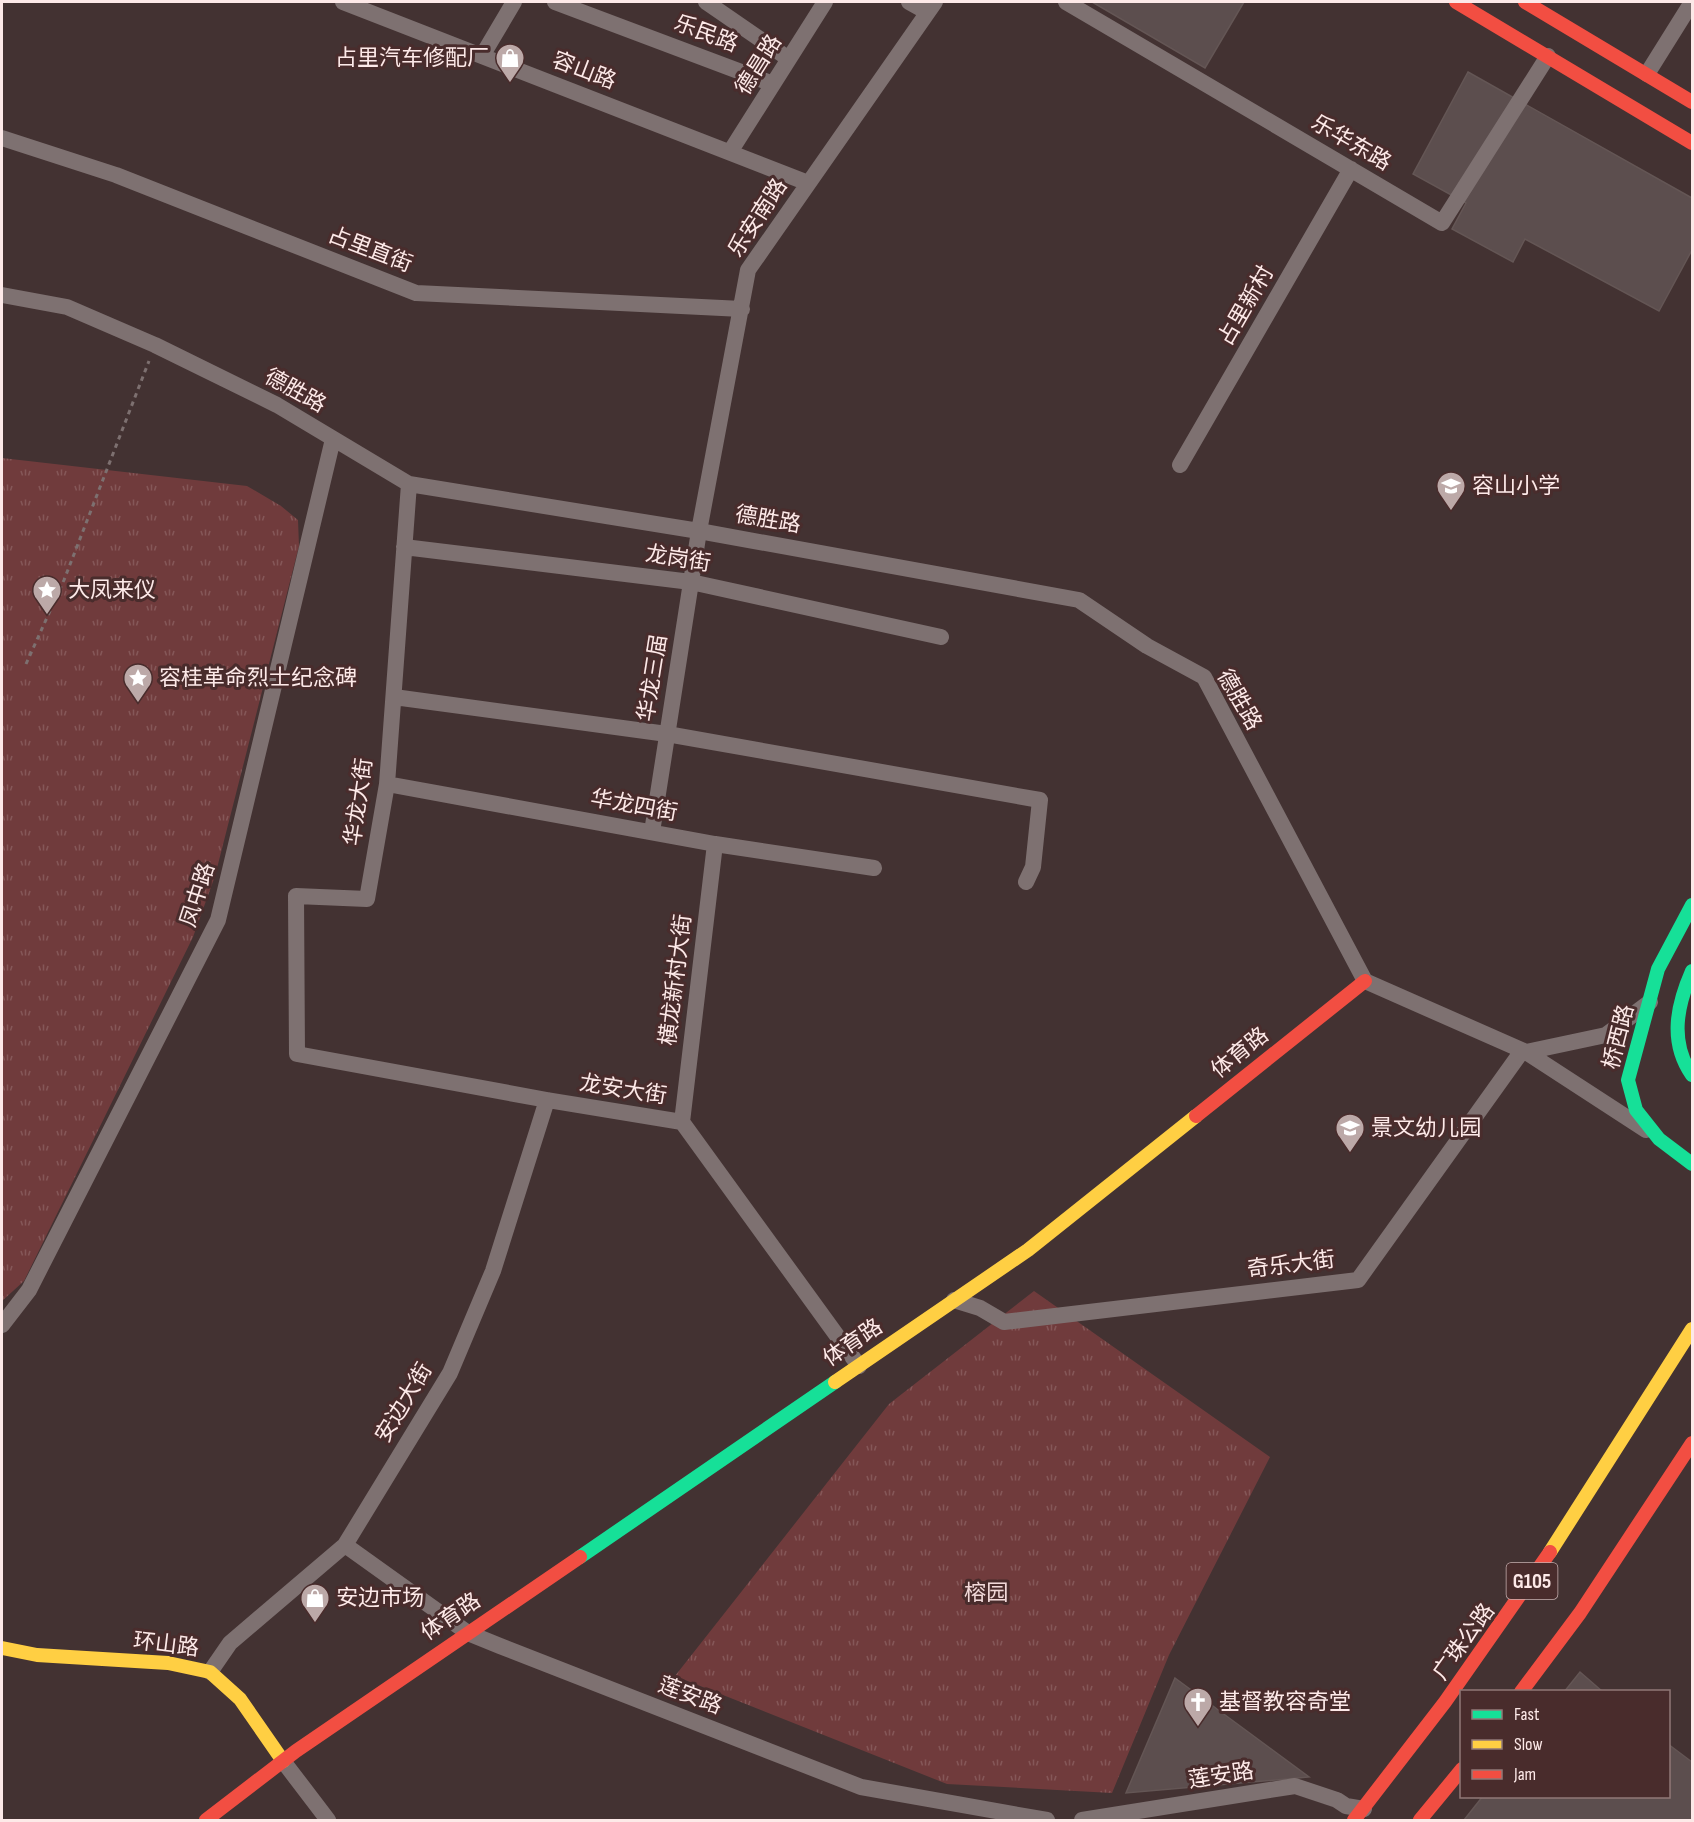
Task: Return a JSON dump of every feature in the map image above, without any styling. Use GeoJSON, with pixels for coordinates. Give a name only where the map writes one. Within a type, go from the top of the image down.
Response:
{"type":"FeatureCollection","features":[{"type":"Feature","properties":{"kind":"main road"},"geometry":{"type":"LineString","coordinates":[[1456,2],[1692,143]]}},
{"type":"Feature","properties":{"kind":"main road"},"geometry":{"type":"LineString","coordinates":[[1526,2],[1692,102]]}},
{"type":"Feature","properties":{"kind":"main road","name":"桥西路"},"geometry":{"type":"LineString","coordinates":[[1692,905],[1658,969],[1628,1080],[1636,1110],[1659,1139],[1692,1164]]}},
{"type":"Feature","properties":{"kind":"main road"},"geometry":{"type":"LineString","coordinates":[[1692,971],[1679,1002],[1678,1033],[1682,1058],[1692,1075]]}},
{"type":"Feature","properties":{"kind":"main road","name":"体育路"},"geometry":{"type":"LineString","coordinates":[[206,1821],[283,1761],[954,1300],[1086,1206],[1365,981]]}},
{"type":"Feature","properties":{"kind":"main road","name":"广珠公路"},"geometry":{"type":"LineString","coordinates":[[1359,1815],[1435,1718],[1515,1608],[1616,1453],[1692,1329]]}},
{"type":"Feature","properties":{"kind":"main road","name":"G105"},"geometry":{"type":"LineString","coordinates":[[1522,1690],[1581,1612],[1692,1443]]}},
{"type":"Feature","properties":{"kind":"main road","name":"环山路"},"geometry":{"type":"LineString","coordinates":[[2,1648],[37,1655],[168,1663],[210,1672],[240,1699],[283,1761]]}},
{"type":"Feature","properties":{"kind":"main road"},"geometry":{"type":"LineString","coordinates":[[1420,1821],[1460,1770]]}},
{"type":"Feature","properties":{"kind":"street","name":"容山路"},"geometry":{"type":"LineString","coordinates":[[343,2],[808,183]]}},
{"type":"Feature","properties":{"kind":"street"},"geometry":{"type":"LineString","coordinates":[[482,56],[514,2]]}},
{"type":"Feature","properties":{"kind":"street","name":"乐民路"},"geometry":{"type":"LineString","coordinates":[[555,2],[773,84]]}},
{"type":"Feature","properties":{"kind":"street"},"geometry":{"type":"LineString","coordinates":[[706,2],[789,59]]}},
{"type":"Feature","properties":{"kind":"street","name":"德昌路"},"geometry":{"type":"LineString","coordinates":[[730,152],[825,2]]}},
{"type":"Feature","properties":{"kind":"street"},"geometry":{"type":"LineString","coordinates":[[909,2],[931,7]]}},
{"type":"Feature","properties":{"kind":"street","name":"乐华东路"},"geometry":{"type":"LineString","coordinates":[[1066,2],[1442,223],[1548,56]]}},
{"type":"Feature","properties":{"kind":"street"},"geometry":{"type":"LineString","coordinates":[[1647,74],[1692,2]]}},
{"type":"Feature","properties":{"kind":"street","name":"乐安南路"},"geometry":{"type":"LineString","coordinates":[[699,531],[748,270],[931,7]]}},
{"type":"Feature","properties":{"kind":"street","name":"占里直街"},"geometry":{"type":"LineString","coordinates":[[2,138],[116,175],[416,293],[742,309]]}},
{"type":"Feature","properties":{"kind":"street","name":"占里新村"},"geometry":{"type":"LineString","coordinates":[[1180,465],[1351,169]]}},
{"type":"Feature","properties":{"kind":"street","name":"德胜路"},"geometry":{"type":"LineString","coordinates":[[2,295],[67,307],[155,345],[277,405],[409,484],[699,531],[1079,600],[1148,646],[1204,677],[1365,981]]}},
{"type":"Feature","properties":{"kind":"street","name":"凤中路"},"geometry":{"type":"LineString","coordinates":[[2,1325],[29,1290],[218,920],[333,439]]}},
{"type":"Feature","properties":{"kind":"street","name":"华龙大街"},"geometry":{"type":"LineString","coordinates":[[297,1054],[296,896],[367,899],[387,784],[409,484]]}},
{"type":"Feature","properties":{"kind":"street","name":"华龙三届"},"geometry":{"type":"LineString","coordinates":[[652,832],[699,531]]}},
{"type":"Feature","properties":{"kind":"street","name":"龙岗街"},"geometry":{"type":"LineString","coordinates":[[404,547],[691,582],[941,637]]}},
{"type":"Feature","properties":{"kind":"street"},"geometry":{"type":"LineString","coordinates":[[394,696],[667,734],[1040,800],[1033,867],[1026,882]]}},
{"type":"Feature","properties":{"kind":"street","name":"华龙四街"},"geometry":{"type":"LineString","coordinates":[[387,784],[715,844],[874,868]]}},
{"type":"Feature","properties":{"kind":"street","name":"横龙新村大街"},"geometry":{"type":"LineString","coordinates":[[682,1122],[715,844]]}},
{"type":"Feature","properties":{"kind":"street"},"geometry":{"type":"LineString","coordinates":[[1365,981],[1524,1051],[1659,1139]]}},
{"type":"Feature","properties":{"kind":"street"},"geometry":{"type":"LineString","coordinates":[[1524,1051],[1606,1035],[1650,1002]]}},
{"type":"Feature","properties":{"kind":"street","name":"奇乐大街"},"geometry":{"type":"LineString","coordinates":[[954,1300],[980,1308],[1004,1322],[1358,1280],[1524,1051]]}},
{"type":"Feature","properties":{"kind":"street","name":"龙安大街"},"geometry":{"type":"LineString","coordinates":[[297,1054],[546,1100],[682,1122],[859,1365]]}},
{"type":"Feature","properties":{"kind":"street","name":"安边大街"},"geometry":{"type":"LineString","coordinates":[[210,1672],[230,1643],[345,1545],[450,1372],[493,1271],[546,1100]]}},
{"type":"Feature","properties":{"kind":"street","name":"莲安路"},"geometry":{"type":"LineString","coordinates":[[345,1545],[468,1633],[861,1787],[1047,1821]]}},
{"type":"Feature","properties":{"kind":"street"},"geometry":{"type":"LineString","coordinates":[[283,1761],[328,1821]]}},
{"type":"Feature","properties":{"kind":"street","name":"莲安路"},"geometry":{"type":"LineString","coordinates":[[1082,1821],[1295,1786],[1337,1800],[1359,1815]]}},
{"type":"Feature","properties":{"kind":"path"},"geometry":{"type":"LineString","coordinates":[[26,664],[64,580],[155,345]]}},
{"type":"Feature","properties":{"kind":"green space"},"geometry":{"type":"Polygon","coordinates":[[[2,458],[247,486],[281,506],[298,520],[299,546],[215,876],[193,937],[24,1281],[2,1301],[2,458]]]}},
{"type":"Feature","properties":{"kind":"green space","name":"榕园"},"geometry":{"type":"Polygon","coordinates":[[[1034,1291],[1270,1457],[1169,1655],[1112,1793],[947,1784],[675,1676],[889,1404],[1034,1291]]]}},
{"type":"Feature","properties":{"kind":"building"},"geometry":{"type":"Polygon","coordinates":[[[1092,2],[1244,2],[1205,68],[1092,2]]]}},
{"type":"Feature","properties":{"kind":"building"},"geometry":{"type":"Polygon","coordinates":[[[1468,72],[1692,198],[1692,250],[1659,311],[1525,239],[1513,262],[1452,229],[1466,203],[1413,174],[1468,72]]]}},
{"type":"Feature","properties":{"kind":"building"},"geometry":{"type":"Polygon","coordinates":[[[1580,1672],[1601,1690],[1566,1690],[1580,1672]]]}},
{"type":"Feature","properties":{"kind":"building","name":"基督教容奇堂"},"geometry":{"type":"Polygon","coordinates":[[[1175,1678],[1309,1777],[1126,1793],[1175,1678]]]}},
{"type":"Feature","properties":{"kind":"building"},"geometry":{"type":"Polygon","coordinates":[[[1670,1746],[1692,1762],[1692,1820],[1464,1820],[1481,1798],[1670,1798],[1670,1746]]]}},
{"type":"Feature","properties":{"kind":"traffic: fast"},"geometry":{"type":"LineString","coordinates":[[1692,905],[1658,969],[1628,1080],[1636,1110],[1659,1139],[1692,1164]]}},
{"type":"Feature","properties":{"kind":"traffic: fast"},"geometry":{"type":"LineString","coordinates":[[1692,971],[1682,997],[1678,1023],[1680,1050],[1692,1075]]}},
{"type":"Feature","properties":{"kind":"traffic: fast"},"geometry":{"type":"LineString","coordinates":[[580,1557],[835,1382]]}},
{"type":"Feature","properties":{"kind":"traffic: slow"},"geometry":{"type":"LineString","coordinates":[[835,1382],[1028,1250],[1196,1116]]}},
{"type":"Feature","properties":{"kind":"traffic: slow"},"geometry":{"type":"LineString","coordinates":[[1550,1552],[1692,1329]]}},
{"type":"Feature","properties":{"kind":"traffic: slow"},"geometry":{"type":"LineString","coordinates":[[2,1648],[37,1655],[168,1663],[210,1672],[240,1699],[283,1761]]}},
{"type":"Feature","properties":{"kind":"traffic: jam"},"geometry":{"type":"LineString","coordinates":[[1456,2],[1692,143]]}},
{"type":"Feature","properties":{"kind":"traffic: jam"},"geometry":{"type":"LineString","coordinates":[[1525,2],[1692,102]]}},
{"type":"Feature","properties":{"kind":"traffic: jam"},"geometry":{"type":"LineString","coordinates":[[1196,1116],[1365,981]]}},
{"type":"Feature","properties":{"kind":"traffic: jam"},"geometry":{"type":"LineString","coordinates":[[1522,1690],[1580,1613],[1692,1443]]}},
{"type":"Feature","properties":{"kind":"traffic: jam"},"geometry":{"type":"LineString","coordinates":[[1354,1820],[1445,1702],[1550,1552]]}},
{"type":"Feature","properties":{"kind":"traffic: jam"},"geometry":{"type":"LineString","coordinates":[[206,1820],[296,1751],[580,1557]]}},
{"type":"Feature","properties":{"kind":"traffic: jam"},"geometry":{"type":"LineString","coordinates":[[1420,1820],[1460,1771]]}},
{"type":"Feature","properties":{"kind":"place","name":"占里汽车修配厂"},"geometry":{"type":"Point","coordinates":[510,84]}},
{"type":"Feature","properties":{"kind":"place","name":"容山小学"},"geometry":{"type":"Point","coordinates":[1451,512]}},
{"type":"Feature","properties":{"kind":"place","name":"大凤来仪"},"geometry":{"type":"Point","coordinates":[47,616]}},
{"type":"Feature","properties":{"kind":"place","name":"容桂革命烈士纪念碑"},"geometry":{"type":"Point","coordinates":[138,704]}},
{"type":"Feature","properties":{"kind":"place","name":"景文幼儿园"},"geometry":{"type":"Point","coordinates":[1350,1154]}},
{"type":"Feature","properties":{"kind":"place","name":"安边市场"},"geometry":{"type":"Point","coordinates":[315,1624]}},
{"type":"Feature","properties":{"kind":"place","name":"基督教容奇堂"},"geometry":{"type":"Point","coordinates":[1198,1728]}}]}
